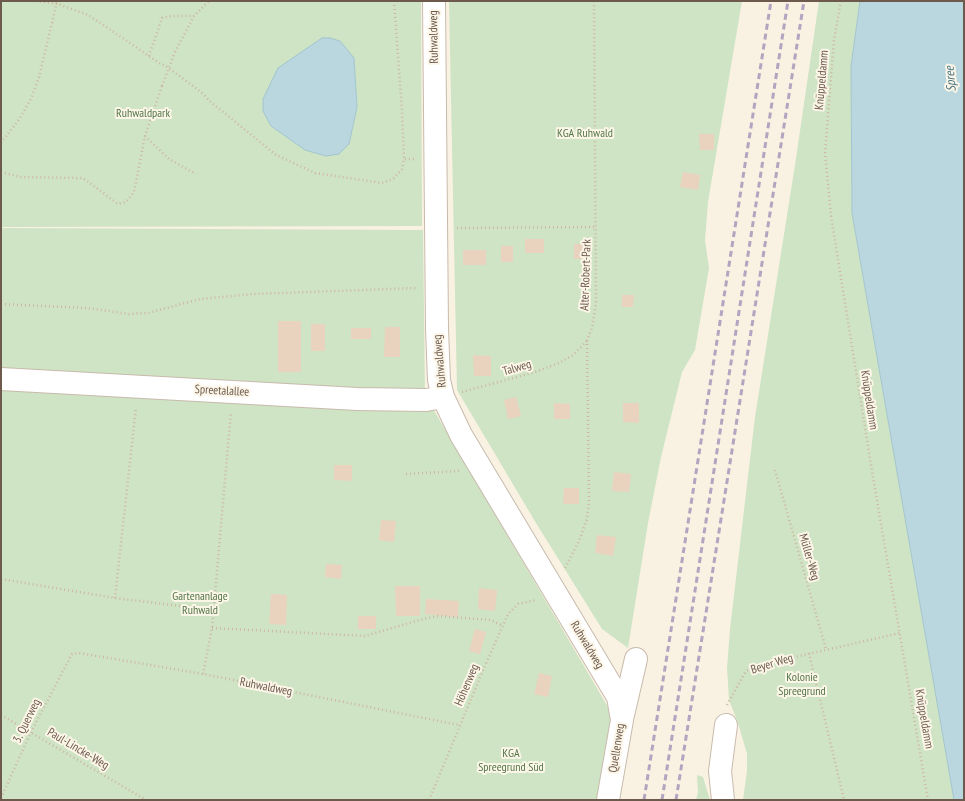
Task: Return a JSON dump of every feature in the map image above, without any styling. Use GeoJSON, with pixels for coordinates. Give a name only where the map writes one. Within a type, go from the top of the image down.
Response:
{"type":"FeatureCollection","features":[{"type":"Feature","properties":{"kind":"street","name":"Ruhwaldweg"},"geometry":{"type":"LineString","coordinates":[[434,1],[439,380],[443,397],[461,435],[480,466],[545,594],[618,697]]}},
{"type":"Feature","properties":{"kind":"street","name":"Spreetalallee"},"geometry":{"type":"LineString","coordinates":[[1,379],[357,399],[426,400],[443,397]]}},
{"type":"Feature","properties":{"kind":"street"},"geometry":{"type":"LineString","coordinates":[[622,720],[636,659]]}},
{"type":"Feature","properties":{"kind":"street","name":"Quellenweg"},"geometry":{"type":"LineString","coordinates":[[608,800],[622,720],[618,697]]}},
{"type":"Feature","properties":{"kind":"street"},"geometry":{"type":"LineString","coordinates":[[723,800],[720,771],[726,726]]}},
{"type":"Feature","properties":{"kind":"path"},"geometry":{"type":"LineString","coordinates":[[36,1],[58,4],[88,15],[166,66],[201,92],[212,103],[276,155],[315,173],[382,183],[393,179],[402,169],[404,159],[394,1]]}},
{"type":"Feature","properties":{"kind":"path"},"geometry":{"type":"LineString","coordinates":[[1,143],[18,121],[31,99],[40,77],[56,1]]}},
{"type":"Feature","properties":{"kind":"path"},"geometry":{"type":"LineString","coordinates":[[1,172],[20,177],[83,178],[118,204],[126,202],[134,192],[145,136],[175,52],[194,16],[209,1]]}},
{"type":"Feature","properties":{"kind":"path","name":"Alter-Robert-Park"},"geometry":{"type":"LineString","coordinates":[[545,594],[579,541],[587,519],[589,501],[587,340],[592,328],[596,304],[594,1]]}},
{"type":"Feature","properties":{"kind":"path","name":"Knüppeldamm"},"geometry":{"type":"LineString","coordinates":[[841,1],[834,40],[825,153],[831,216],[872,471],[928,800]]}},
{"type":"Feature","properties":{"kind":"path"},"geometry":{"type":"LineString","coordinates":[[149,56],[162,18],[172,16],[194,16]]}},
{"type":"Feature","properties":{"kind":"path"},"geometry":{"type":"LineString","coordinates":[[145,136],[169,159],[196,174]]}},
{"type":"Feature","properties":{"kind":"path"},"geometry":{"type":"LineString","coordinates":[[404,159],[436,159]]}},
{"type":"Feature","properties":{"kind":"path"},"geometry":{"type":"LineString","coordinates":[[436,228],[596,227]]}},
{"type":"Feature","properties":{"kind":"path"},"geometry":{"type":"LineString","coordinates":[[1,304],[87,308],[130,314],[148,313],[200,299],[254,294],[437,287]]}},
{"type":"Feature","properties":{"kind":"path","name":"Talweg"},"geometry":{"type":"LineString","coordinates":[[443,397],[506,381],[553,365],[573,355],[587,340]]}},
{"type":"Feature","properties":{"kind":"path"},"geometry":{"type":"LineString","coordinates":[[116,598],[138,386]]}},
{"type":"Feature","properties":{"kind":"path"},"geometry":{"type":"LineString","coordinates":[[202,674],[212,628],[233,391]]}},
{"type":"Feature","properties":{"kind":"path"},"geometry":{"type":"LineString","coordinates":[[406,474],[473,471],[480,466]]}},
{"type":"Feature","properties":{"kind":"path","name":"Müller-Weg"},"geometry":{"type":"LineString","coordinates":[[775,470],[826,649]]}},
{"type":"Feature","properties":{"kind":"path"},"geometry":{"type":"LineString","coordinates":[[1,579],[116,598],[213,610]]}},
{"type":"Feature","properties":{"kind":"path","name":"Höhenweg"},"geometry":{"type":"LineString","coordinates":[[429,800],[508,614],[518,604],[545,594]]}},
{"type":"Feature","properties":{"kind":"path"},"geometry":{"type":"LineString","coordinates":[[212,628],[365,636],[438,616],[491,620],[503,626]]}},
{"type":"Feature","properties":{"kind":"path","name":"Beyer Weg"},"geometry":{"type":"LineString","coordinates":[[726,726],[727,705],[746,671],[760,665],[900,633]]}},
{"type":"Feature","properties":{"kind":"path","name":"Ruhwaldweg"},"geometry":{"type":"LineString","coordinates":[[72,654],[79,653],[202,674],[460,725]]}},
{"type":"Feature","properties":{"kind":"path"},"geometry":{"type":"LineString","coordinates":[[809,653],[844,800]]}},
{"type":"Feature","properties":{"kind":"path","name":"3. Querweg"},"geometry":{"type":"LineString","coordinates":[[1,798],[31,732],[72,654]]}},
{"type":"Feature","properties":{"kind":"path","name":"Paul-Lincke-Weg"},"geometry":{"type":"LineString","coordinates":[[1,714],[146,800]]}},
{"type":"Feature","properties":{"kind":"green space","name":"Ruhwaldpark"},"geometry":{"type":"Polygon","coordinates":[[[1,1],[421,1],[422,226],[1,227],[1,1]],[[354,58],[349,144],[357,107],[354,58]]]}},
{"type":"Feature","properties":{"kind":"green space","name":"KGA Ruhwald"},"geometry":{"type":"Polygon","coordinates":[[[449,1],[742,1],[708,202],[705,240],[709,268],[695,350],[682,372],[661,457],[648,523],[628,648],[602,629],[536,523],[457,390],[449,1]]]}},
{"type":"Feature","properties":{"kind":"green space","name":"Kolonie Spreegrund"},"geometry":{"type":"Polygon","coordinates":[[[819,1],[860,1],[851,66],[852,213],[954,800],[743,800],[747,771],[747,754],[738,723],[729,700],[727,668],[730,629],[755,417],[795,165],[819,1]]]}},
{"type":"Feature","properties":{"kind":"green space","name":"Gartenanlage Ruhwald"},"geometry":{"type":"Polygon","coordinates":[[[1,228],[423,230],[425,395],[615,719],[602,800],[1,800],[1,228]]]}},
{"type":"Feature","properties":{"kind":"green space"},"geometry":{"type":"Polygon","coordinates":[[[697,775],[703,777],[710,800],[696,800],[698,792],[697,775]]]}},
{"type":"Feature","properties":{"kind":"water","name":"Spree"},"geometry":{"type":"Polygon","coordinates":[[[860,1],[964,1],[964,800],[954,800],[852,213],[851,66],[860,1]]]}},
{"type":"Feature","properties":{"kind":"water"},"geometry":{"type":"Polygon","coordinates":[[[322,38],[330,38],[340,41],[354,58],[357,107],[349,144],[339,154],[326,156],[305,150],[271,126],[263,111],[263,99],[278,68],[322,38]]]}},
{"type":"Feature","properties":{"kind":"building"},"geometry":{"type":"Polygon","coordinates":[[[699,134],[714,134],[714,150],[700,150],[699,134]]]}},
{"type":"Feature","properties":{"kind":"building"},"geometry":{"type":"Polygon","coordinates":[[[683,172],[700,175],[698,190],[680,187],[683,172]]]}},
{"type":"Feature","properties":{"kind":"building"},"geometry":{"type":"Polygon","coordinates":[[[525,239],[544,239],[544,253],[525,253],[525,239]]]}},
{"type":"Feature","properties":{"kind":"building"},"geometry":{"type":"Polygon","coordinates":[[[574,244],[586,244],[586,259],[574,259],[574,244]]]}},
{"type":"Feature","properties":{"kind":"building"},"geometry":{"type":"Polygon","coordinates":[[[501,246],[513,246],[513,262],[501,262],[501,246]]]}},
{"type":"Feature","properties":{"kind":"building"},"geometry":{"type":"Polygon","coordinates":[[[463,250],[486,250],[486,265],[463,265],[463,250]]]}},
{"type":"Feature","properties":{"kind":"building"},"geometry":{"type":"Polygon","coordinates":[[[622,295],[634,295],[633,307],[622,307],[622,295]]]}},
{"type":"Feature","properties":{"kind":"building"},"geometry":{"type":"Polygon","coordinates":[[[278,321],[301,321],[301,372],[278,372],[278,321]]]}},
{"type":"Feature","properties":{"kind":"building"},"geometry":{"type":"Polygon","coordinates":[[[311,324],[325,324],[325,351],[311,351],[311,324]]]}},
{"type":"Feature","properties":{"kind":"building"},"geometry":{"type":"Polygon","coordinates":[[[385,327],[400,327],[400,357],[384,357],[385,327]]]}},
{"type":"Feature","properties":{"kind":"building"},"geometry":{"type":"Polygon","coordinates":[[[351,328],[371,328],[371,339],[351,339],[351,328]]]}},
{"type":"Feature","properties":{"kind":"building"},"geometry":{"type":"Polygon","coordinates":[[[473,355],[491,356],[491,376],[474,376],[473,355]]]}},
{"type":"Feature","properties":{"kind":"building"},"geometry":{"type":"Polygon","coordinates":[[[516,397],[521,416],[508,419],[504,400],[516,397]]]}},
{"type":"Feature","properties":{"kind":"building"},"geometry":{"type":"Polygon","coordinates":[[[554,403],[570,404],[570,419],[554,419],[554,403]]]}},
{"type":"Feature","properties":{"kind":"building"},"geometry":{"type":"Polygon","coordinates":[[[623,403],[639,403],[639,423],[623,422],[623,403]]]}},
{"type":"Feature","properties":{"kind":"building"},"geometry":{"type":"Polygon","coordinates":[[[334,465],[352,465],[352,481],[334,480],[334,465]]]}},
{"type":"Feature","properties":{"kind":"building"},"geometry":{"type":"Polygon","coordinates":[[[614,472],[631,474],[629,492],[612,491],[614,472]]]}},
{"type":"Feature","properties":{"kind":"building"},"geometry":{"type":"Polygon","coordinates":[[[564,488],[579,488],[579,504],[563,504],[564,488]]]}},
{"type":"Feature","properties":{"kind":"building"},"geometry":{"type":"Polygon","coordinates":[[[381,520],[396,521],[394,542],[379,540],[381,520]]]}},
{"type":"Feature","properties":{"kind":"building"},"geometry":{"type":"Polygon","coordinates":[[[597,535],[616,537],[613,556],[595,553],[597,535]]]}},
{"type":"Feature","properties":{"kind":"building"},"geometry":{"type":"Polygon","coordinates":[[[326,564],[342,565],[341,579],[325,577],[326,564]]]}},
{"type":"Feature","properties":{"kind":"building"},"geometry":{"type":"Polygon","coordinates":[[[395,586],[420,586],[420,616],[396,616],[395,586]]]}},
{"type":"Feature","properties":{"kind":"building"},"geometry":{"type":"Polygon","coordinates":[[[479,588],[497,590],[495,611],[478,609],[479,588]]]}},
{"type":"Feature","properties":{"kind":"building"},"geometry":{"type":"Polygon","coordinates":[[[271,594],[287,595],[286,625],[269,624],[271,594]]]}},
{"type":"Feature","properties":{"kind":"building"},"geometry":{"type":"Polygon","coordinates":[[[426,599],[459,601],[458,617],[425,614],[426,599]]]}},
{"type":"Feature","properties":{"kind":"building"},"geometry":{"type":"Polygon","coordinates":[[[358,616],[376,616],[376,629],[358,629],[358,616]]]}},
{"type":"Feature","properties":{"kind":"building"},"geometry":{"type":"Polygon","coordinates":[[[475,629],[486,632],[480,654],[469,651],[475,629]]]}},
{"type":"Feature","properties":{"kind":"building"},"geometry":{"type":"Polygon","coordinates":[[[539,673],[552,676],[548,697],[534,694],[539,673]]]}},
{"type":"Feature","properties":{"kind":"railway"},"geometry":{"type":"LineString","coordinates":[[644,800],[771,1]]}},
{"type":"Feature","properties":{"kind":"railway"},"geometry":{"type":"LineString","coordinates":[[662,800],[788,1]]}},
{"type":"Feature","properties":{"kind":"railway"},"geometry":{"type":"LineString","coordinates":[[676,800],[804,1]]}},
{"type":"Feature","properties":{"kind":"park label","name":"KGA Spreegrund Süd"},"geometry":{"type":"Point","coordinates":[511,761]}}]}
